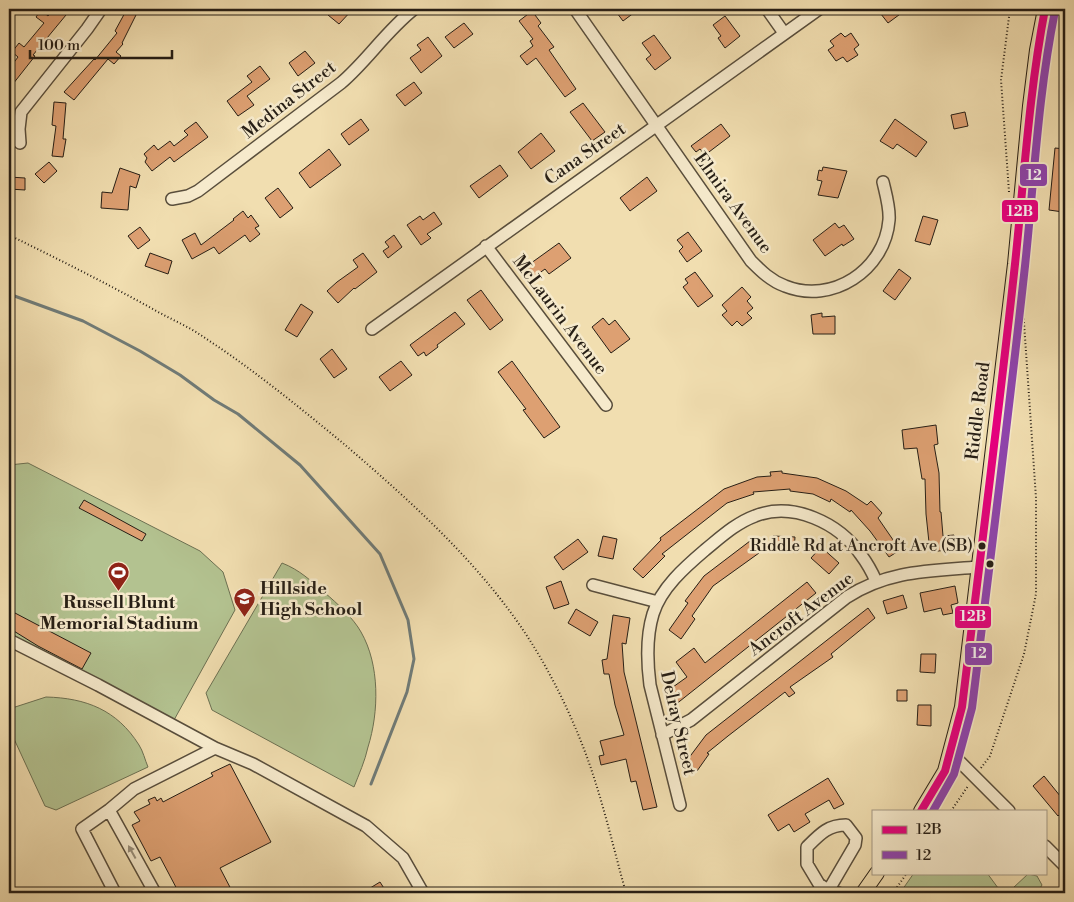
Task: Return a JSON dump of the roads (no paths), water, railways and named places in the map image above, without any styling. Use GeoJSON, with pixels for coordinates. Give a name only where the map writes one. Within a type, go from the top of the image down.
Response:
{"type":"FeatureCollection","features":[{"type":"Feature","properties":{"kind":"main road","name":"Riddle Road"},"geometry":{"type":"LineString","coordinates":[[922,810],[945,772],[962,707],[1015,264],[1030,106],[1037,50],[1046,9]]}},
{"type":"Feature","properties":{"kind":"main road"},"geometry":{"type":"LineString","coordinates":[[863,893],[876,874]]}},
{"type":"Feature","properties":{"kind":"street"},"geometry":{"type":"LineString","coordinates":[[20,143],[21,112],[87,29],[100,9]]}},
{"type":"Feature","properties":{"kind":"street","name":"Medina Street"},"geometry":{"type":"LineString","coordinates":[[172,199],[188,196],[198,191],[334,88],[352,73],[390,30],[414,9]]}},
{"type":"Feature","properties":{"kind":"street","name":"Elmira Avenue"},"geometry":{"type":"LineString","coordinates":[[575,9],[752,261],[768,276],[796,289],[820,291],[839,286],[857,277],[871,263],[881,248],[888,227],[888,205],[883,182]]}},
{"type":"Feature","properties":{"kind":"street"},"geometry":{"type":"LineString","coordinates":[[767,9],[784,33]]}},
{"type":"Feature","properties":{"kind":"street","name":"Cana Street"},"geometry":{"type":"LineString","coordinates":[[372,329],[819,9]]}},
{"type":"Feature","properties":{"kind":"street","name":"McLaurin Avenue"},"geometry":{"type":"LineString","coordinates":[[486,246],[606,404]]}},
{"type":"Feature","properties":{"kind":"street","name":"Delray Street"},"geometry":{"type":"LineString","coordinates":[[680,805],[647,666],[650,628],[658,602],[674,580],[698,556],[742,522],[767,512],[780,511],[806,514],[832,528],[857,550],[876,581]]}},
{"type":"Feature","properties":{"kind":"street","name":"Ancroft Avenue"},"geometry":{"type":"LineString","coordinates":[[662,735],[691,720],[847,597],[863,587],[876,581],[917,572],[978,566]]}},
{"type":"Feature","properties":{"kind":"street"},"geometry":{"type":"LineString","coordinates":[[593,585],[658,602]]}},
{"type":"Feature","properties":{"kind":"street"},"geometry":{"type":"LineString","coordinates":[[9,640],[215,748],[253,764],[366,826],[403,858],[423,893]]}},
{"type":"Feature","properties":{"kind":"street"},"geometry":{"type":"LineString","coordinates":[[115,893],[82,829],[134,789],[215,748]]}},
{"type":"Feature","properties":{"kind":"street"},"geometry":{"type":"LineString","coordinates":[[951,753],[1008,810]]}},
{"type":"Feature","properties":{"kind":"street"},"geometry":{"type":"LineString","coordinates":[[109,810],[155,893]]}},
{"type":"Feature","properties":{"kind":"street"},"geometry":{"type":"LineString","coordinates":[[835,825],[846,825],[856,838],[855,845],[831,886],[833,893],[819,884],[807,864],[807,846],[819,835],[835,825]]}},
{"type":"Feature","properties":{"kind":"street"},"geometry":{"type":"LineString","coordinates":[[1046,847],[1064,863]]}},
{"type":"Feature","properties":{"kind":"waterway"},"geometry":{"type":"LineString","coordinates":[[9,294],[83,321],[140,351],[238,414],[300,465],[380,554],[408,620],[414,659],[407,692],[371,784]]}},
{"type":"Feature","properties":{"kind":"place","name":"Riddle Rd at Ancroft Ave (SB)"},"geometry":{"type":"Point","coordinates":[982,546]}},
{"type":"Feature","properties":{"kind":"place","name":"Russell Blunt Memorial Stadium"},"geometry":{"type":"Point","coordinates":[119,591]}},
{"type":"Feature","properties":{"kind":"place","name":"Hillside High School"},"geometry":{"type":"Point","coordinates":[244,617]}}]}
